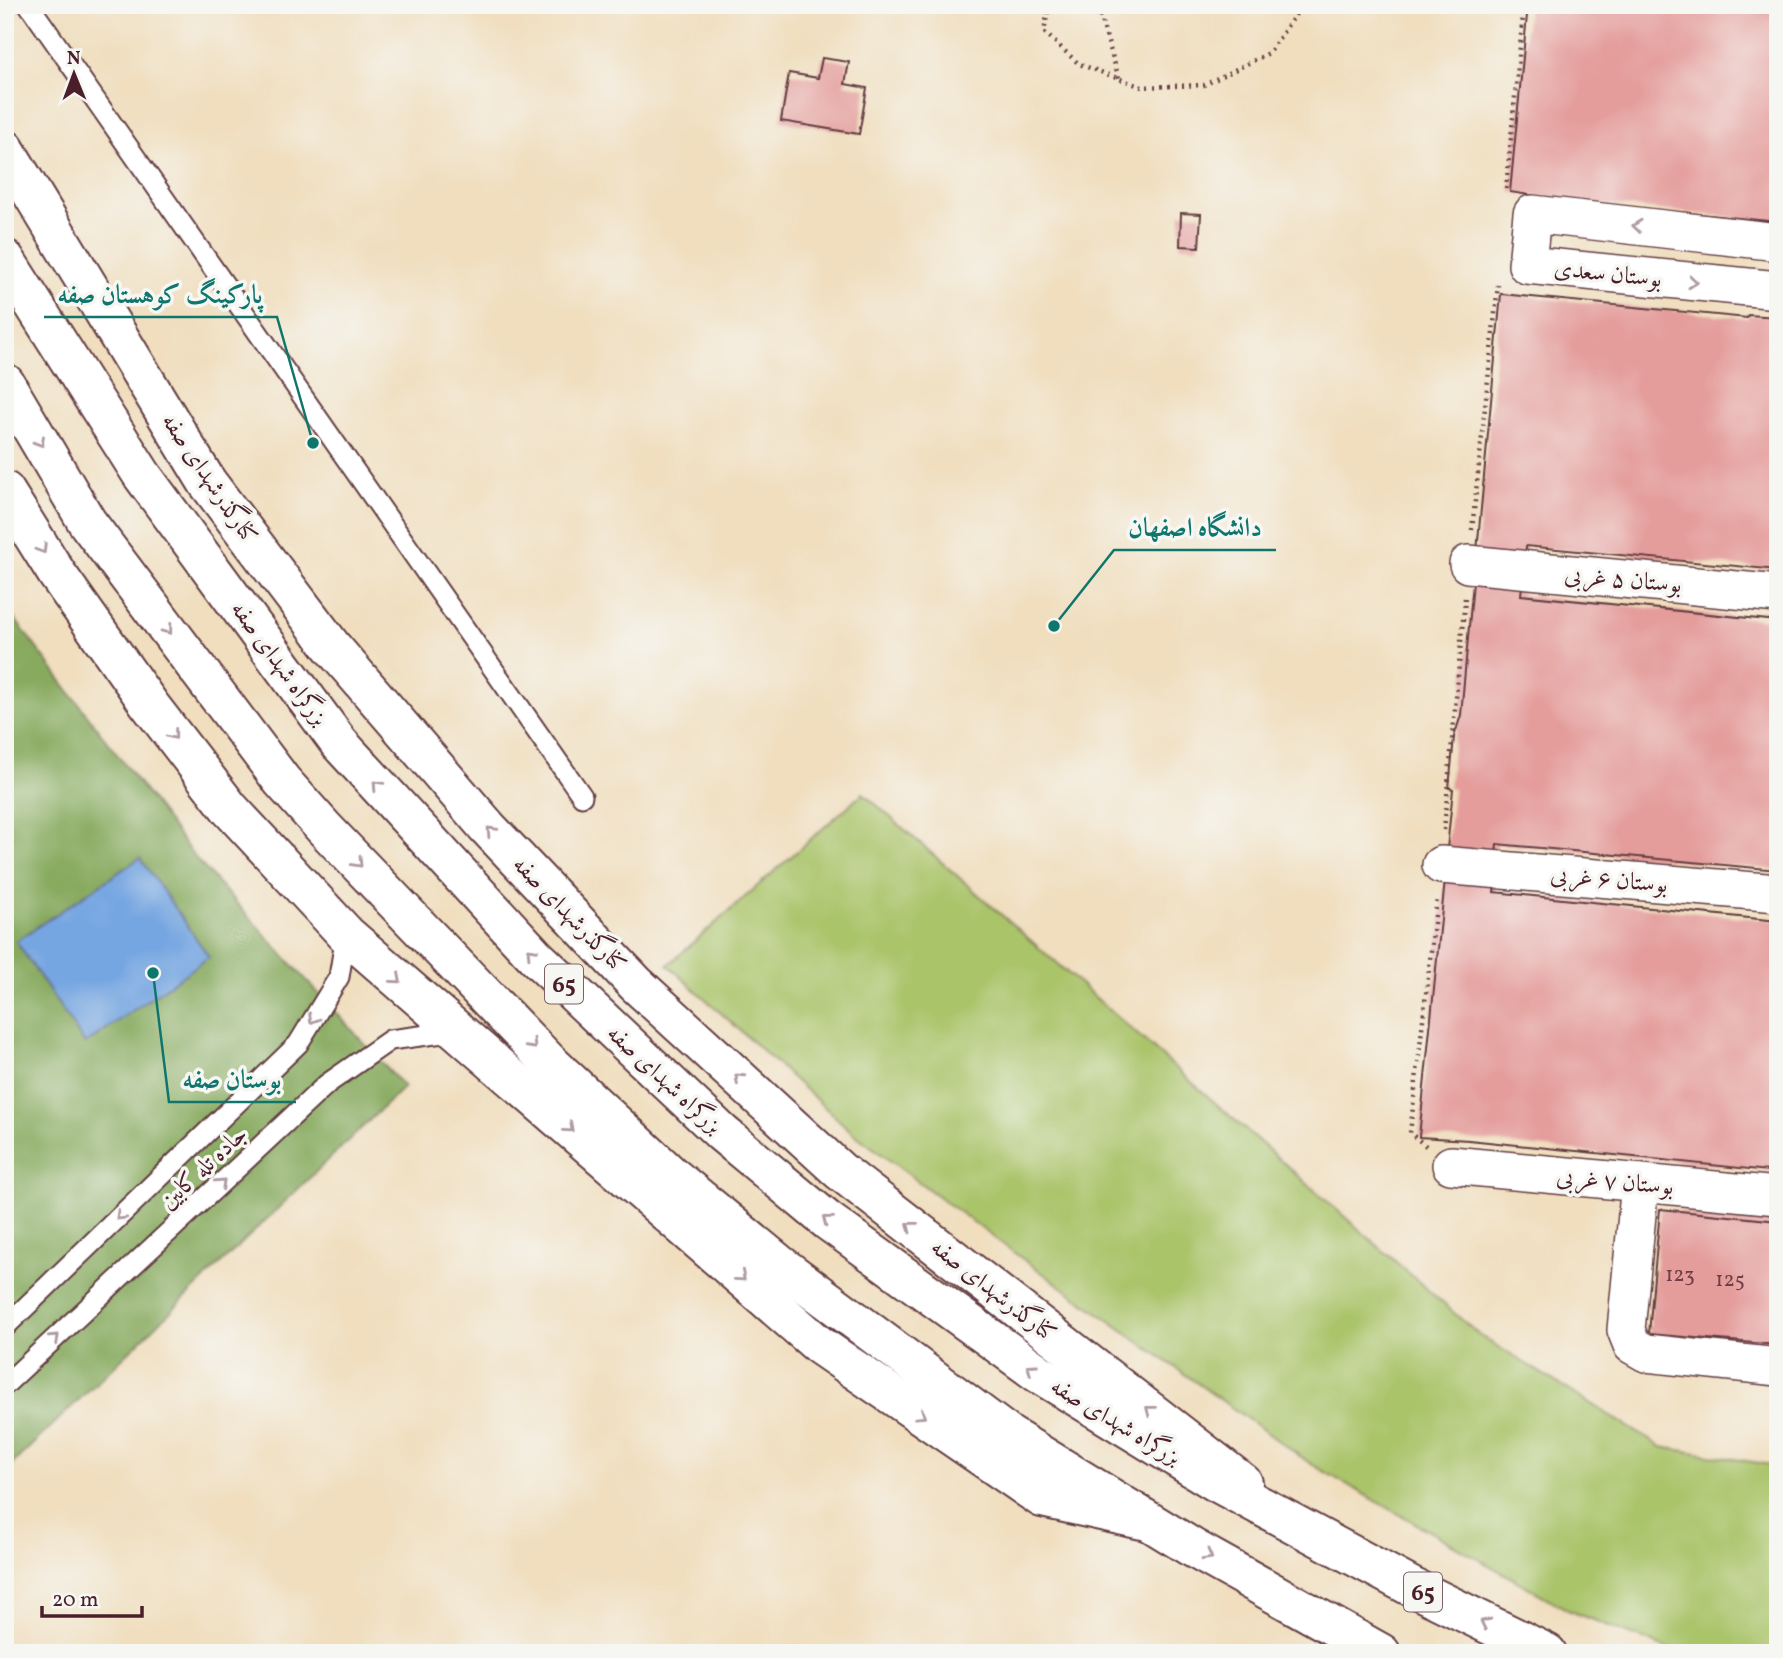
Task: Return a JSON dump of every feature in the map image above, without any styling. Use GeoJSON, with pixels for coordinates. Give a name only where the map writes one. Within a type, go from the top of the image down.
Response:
{"type":"FeatureCollection","features":[{"type":"Feature","properties":{"kind":"main road","name":"کنارگذرشهدای صفه"},"geometry":{"type":"LineString","coordinates":[[5,149],[207,482],[332,647],[488,828],[636,984],[840,1171],[1300,1527]]}},
{"type":"Feature","properties":{"kind":"main road","name":"بزرگراه شهدای صفه"},"geometry":{"type":"LineString","coordinates":[[5,259],[142,475],[339,743],[536,957],[722,1133],[828,1221],[1038,1373],[1216,1482],[1410,1586],[1547,1653]]}},
{"type":"Feature","properties":{"kind":"main road"},"geometry":{"type":"LineString","coordinates":[[5,383],[87,522],[282,781],[549,1062],[670,1174],[778,1263],[1010,1436],[1191,1547],[1381,1653]]}},
{"type":"Feature","properties":{"kind":"main road"},"geometry":{"type":"LineString","coordinates":[[5,491],[57,574],[149,704],[230,809],[346,934],[819,1345],[1042,1498],[1149,1521]]}},
{"type":"Feature","properties":{"kind":"street","name":"بوستان سعدی"},"geometry":{"type":"LineString","coordinates":[[1778,242],[1532,214],[1527,265],[1778,290]]}},
{"type":"Feature","properties":{"kind":"street","name":"بوستان ۵ غربی"},"geometry":{"type":"LineString","coordinates":[[1468,564],[1778,594]]}},
{"type":"Feature","properties":{"kind":"street","name":"بوستان ۶ غربی"},"geometry":{"type":"LineString","coordinates":[[1441,865],[1778,892]]}},
{"type":"Feature","properties":{"kind":"street","name":"بوستان ۷ غربی"},"geometry":{"type":"LineString","coordinates":[[1451,1166],[1778,1196]]}},
{"type":"Feature","properties":{"kind":"street"},"geometry":{"type":"LineString","coordinates":[[1640,1183],[1626,1330],[1632,1345],[1646,1353],[1778,1367]]}},
{"type":"Feature","properties":{"kind":"lane"},"geometry":{"type":"LineString","coordinates":[[29,5],[582,796]]}},
{"type":"Feature","properties":{"kind":"lane","name":"جاده تله کابین"},"geometry":{"type":"LineString","coordinates":[[5,1327],[298,1044],[339,977],[346,934]]}},
{"type":"Feature","properties":{"kind":"lane","name":"جاده تله کابین"},"geometry":{"type":"LineString","coordinates":[[5,1385],[327,1084],[390,1040],[458,1031]]}},
{"type":"Feature","properties":{"kind":"path"},"geometry":{"type":"LineString","coordinates":[[1049,5],[1044,32],[1079,64],[1142,87],[1204,85],[1269,53],[1302,5]]}},
{"type":"Feature","properties":{"kind":"path"},"geometry":{"type":"LineString","coordinates":[[1091,5],[1099,13],[1119,79]]}},
{"type":"Feature","properties":{"kind":"green space"},"geometry":{"type":"Polygon","coordinates":[[[5,606],[196,859],[404,1087],[5,1471],[5,606]]]}},
{"type":"Feature","properties":{"kind":"green space"},"geometry":{"type":"Polygon","coordinates":[[[863,793],[1479,1335],[1661,1447],[1778,1466],[1778,1653],[1679,1653],[1570,1611],[1311,1464],[1020,1257],[853,1133],[668,965],[863,793]]]}},
{"type":"Feature","properties":{"kind":"water"},"geometry":{"type":"Polygon","coordinates":[[[140,858],[209,957],[85,1044],[16,941],[140,858]]]}},
{"type":"Feature","properties":{"kind":"building"},"geometry":{"type":"Polygon","coordinates":[[[1528,5],[1778,5],[1778,222],[1561,200],[1510,192],[1528,5]]]}},
{"type":"Feature","properties":{"kind":"building"},"geometry":{"type":"Polygon","coordinates":[[[822,58],[849,62],[845,84],[867,88],[859,134],[781,121],[789,73],[818,78],[822,58]]]}},
{"type":"Feature","properties":{"kind":"building"},"geometry":{"type":"Polygon","coordinates":[[[1181,213],[1201,214],[1199,247],[1180,246],[1181,213]]]}},
{"type":"Feature","properties":{"kind":"building"},"geometry":{"type":"Polygon","coordinates":[[[1501,294],[1747,318],[1748,315],[1778,317],[1778,570],[1526,546],[1525,565],[1476,562],[1501,294]]]}},
{"type":"Feature","properties":{"kind":"building"},"geometry":{"type":"Polygon","coordinates":[[[1474,571],[1523,576],[1521,595],[1778,621],[1778,870],[1497,844],[1495,864],[1446,859],[1453,789],[1449,788],[1454,737],[1461,715],[1474,571]]]}},
{"type":"Feature","properties":{"kind":"building"},"geometry":{"type":"Polygon","coordinates":[[[1446,870],[1497,874],[1494,892],[1778,921],[1778,1172],[1419,1137],[1446,870]]]}},
{"type":"Feature","properties":{"kind":"building"},"geometry":{"type":"Polygon","coordinates":[[[1660,1209],[1778,1221],[1778,1345],[1649,1334],[1660,1209]]]}},
{"type":"Feature","properties":{"kind":"place","name":"پارکینگ کوهستان صفه"},"geometry":{"type":"Point","coordinates":[313,443]}},
{"type":"Feature","properties":{"kind":"place","name":"دانشگاه اصفهان"},"geometry":{"type":"Point","coordinates":[1054,626]}},
{"type":"Feature","properties":{"kind":"place","name":"بوستان صفه"},"geometry":{"type":"Point","coordinates":[153,973]}}]}
